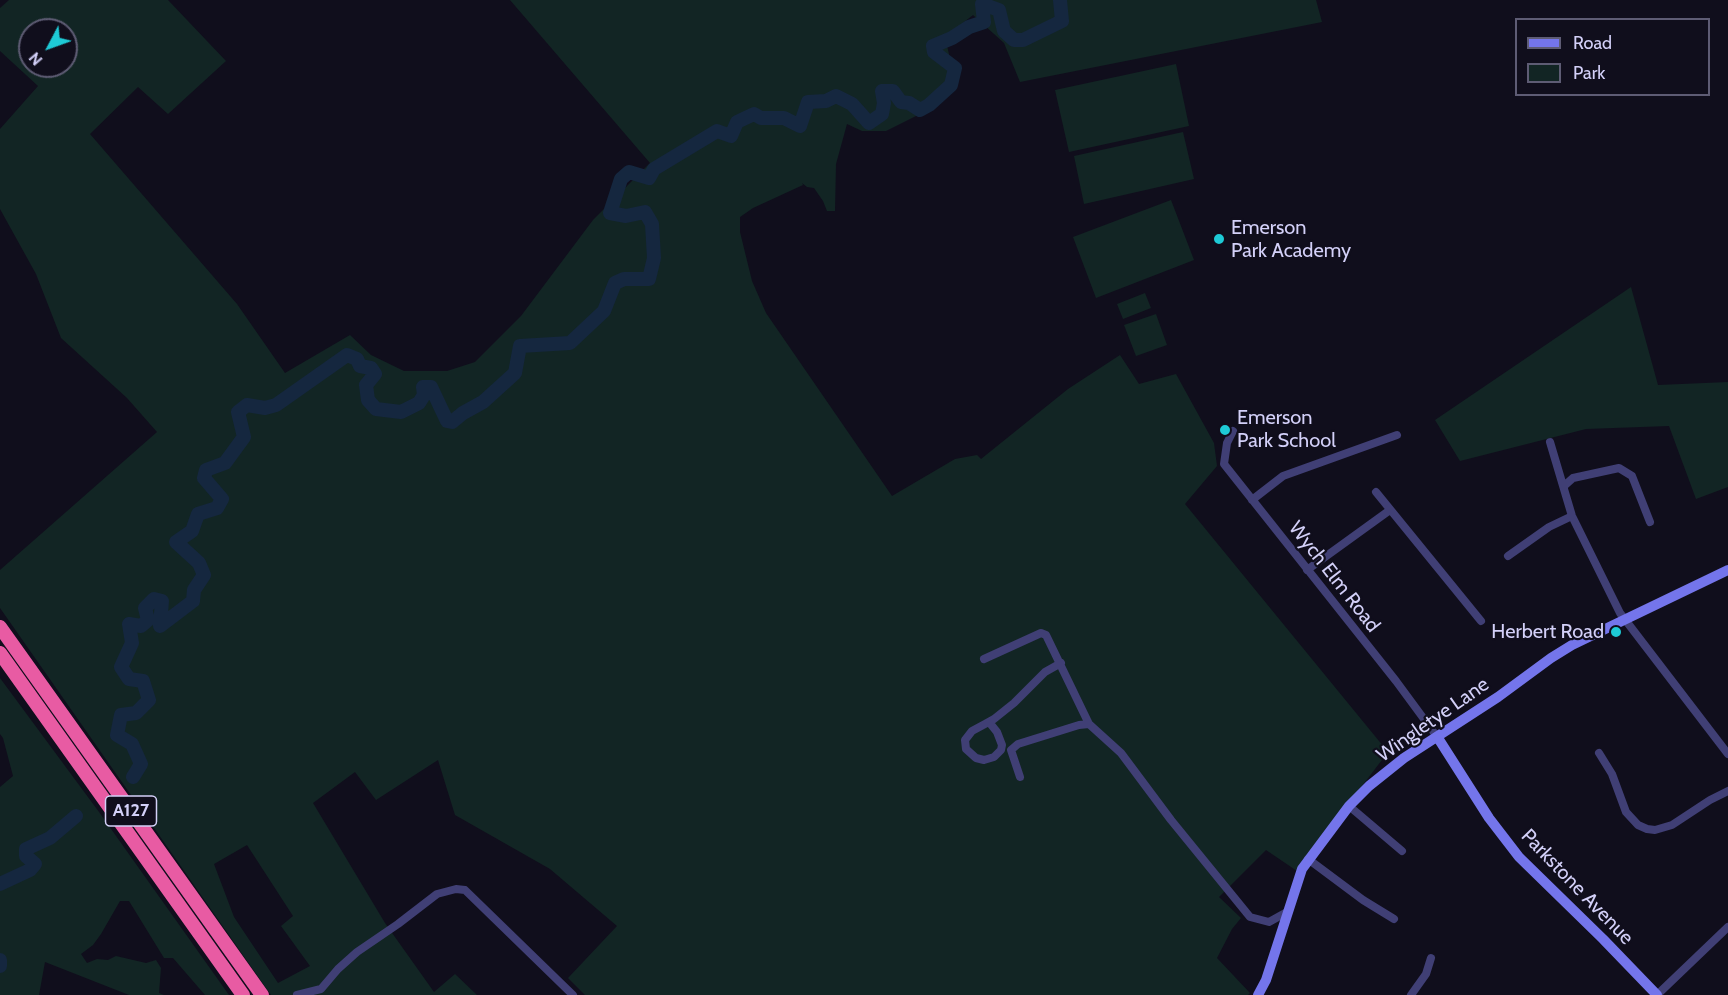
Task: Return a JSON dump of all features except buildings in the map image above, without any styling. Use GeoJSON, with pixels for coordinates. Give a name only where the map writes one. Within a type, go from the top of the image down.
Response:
{"type":"FeatureCollection","features":[{"type":"Feature","properties":{"kind":"highway","name":"A127"},"geometry":{"type":"LineString","coordinates":[[0,627],[262,995]]}},
{"type":"Feature","properties":{"kind":"highway","name":"A127"},"geometry":{"type":"LineString","coordinates":[[0,653],[243,995]]}},
{"type":"Feature","properties":{"kind":"highway"},"geometry":{"type":"LineString","coordinates":[[0,664],[27,691]]}},
{"type":"Feature","properties":{"kind":"street","name":"Wych Elm Road"},"geometry":{"type":"LineString","coordinates":[[1233,432],[1227,443],[1224,464],[1396,681],[1438,738]]}},
{"type":"Feature","properties":{"kind":"street"},"geometry":{"type":"LineString","coordinates":[[1252,500],[1283,476],[1397,435]]}},
{"type":"Feature","properties":{"kind":"street"},"geometry":{"type":"LineString","coordinates":[[1550,442],[1572,516],[1620,613],[1728,754]]}},
{"type":"Feature","properties":{"kind":"street"},"geometry":{"type":"LineString","coordinates":[[1564,486],[1573,478],[1619,468],[1632,476],[1650,522]]}},
{"type":"Feature","properties":{"kind":"street"},"geometry":{"type":"LineString","coordinates":[[1376,492],[1481,621]]}},
{"type":"Feature","properties":{"kind":"street"},"geometry":{"type":"LineString","coordinates":[[1307,570],[1390,510]]}},
{"type":"Feature","properties":{"kind":"street"},"geometry":{"type":"LineString","coordinates":[[1508,556],[1549,527],[1572,516]]}},
{"type":"Feature","properties":{"kind":"street","name":"Wingletye Lane"},"geometry":{"type":"LineString","coordinates":[[1258,995],[1266,980],[1302,869],[1348,806],[1369,786],[1404,758],[1438,738],[1572,645],[1728,570]]}},
{"type":"Feature","properties":{"kind":"street"},"geometry":{"type":"LineString","coordinates":[[984,659],[1041,633],[1046,635],[1089,724],[1121,753],[1171,820],[1250,918],[1269,922],[1287,912]]}},
{"type":"Feature","properties":{"kind":"street"},"geometry":{"type":"LineString","coordinates":[[989,722],[997,732],[1002,745],[994,757],[984,760],[976,758],[966,749],[965,740],[972,731],[989,722],[1014,703],[1045,672],[1060,663]]}},
{"type":"Feature","properties":{"kind":"street"},"geometry":{"type":"LineString","coordinates":[[1020,777],[1011,750],[1018,744],[1089,724]]}},
{"type":"Feature","properties":{"kind":"street","name":"Parkstone Avenue"},"geometry":{"type":"LineString","coordinates":[[1438,738],[1489,818],[1519,857],[1657,995]]}},
{"type":"Feature","properties":{"kind":"street"},"geometry":{"type":"LineString","coordinates":[[1599,753],[1612,774],[1626,813],[1638,825],[1647,829],[1655,830],[1672,825],[1728,791]]}},
{"type":"Feature","properties":{"kind":"street"},"geometry":{"type":"LineString","coordinates":[[1348,806],[1402,851]]}},
{"type":"Feature","properties":{"kind":"street"},"geometry":{"type":"LineString","coordinates":[[1308,859],[1341,885],[1394,919]]}},
{"type":"Feature","properties":{"kind":"street"},"geometry":{"type":"LineString","coordinates":[[297,995],[321,988],[357,952],[437,894],[456,890],[465,890],[573,995]]}},
{"type":"Feature","properties":{"kind":"street"},"geometry":{"type":"LineString","coordinates":[[1269,922],[1278,940]]}},
{"type":"Feature","properties":{"kind":"street"},"geometry":{"type":"LineString","coordinates":[[1657,995],[1728,927]]}},
{"type":"Feature","properties":{"kind":"street"},"geometry":{"type":"LineString","coordinates":[[1411,995],[1426,974],[1431,958]]}},
{"type":"Feature","properties":{"kind":"green space"},"geometry":{"type":"Polygon","coordinates":[[[9,0],[168,0],[226,61],[168,114],[138,87],[90,134],[237,304],[285,373],[350,335],[371,355],[404,371],[447,371],[475,362],[521,316],[593,220],[650,163],[510,0],[1316,0],[1322,22],[1020,82],[1004,43],[973,15],[945,37],[952,67],[945,91],[928,110],[886,131],[862,131],[847,124],[836,164],[835,211],[827,211],[814,188],[802,183],[803,185],[753,208],[740,217],[740,232],[752,281],[766,313],[892,496],[955,459],[977,455],[981,459],[1068,389],[1120,355],[1139,384],[1176,374],[1214,443],[1217,466],[1185,504],[1388,752],[1297,871],[1266,850],[1219,897],[1241,918],[1232,929],[1217,958],[1250,993],[1248,995],[585,995],[568,978],[617,926],[550,869],[455,815],[438,760],[376,800],[355,772],[313,803],[385,923],[434,992],[455,974],[477,995],[271,995],[0,608],[0,570],[157,432],[127,398],[61,338],[36,274],[0,209],[0,129],[38,86],[29,78],[78,78],[78,18],[18,18],[18,68],[0,51],[0,8],[9,0]],[[247,845],[214,864],[234,917],[278,983],[310,966],[281,926],[293,916],[247,845]]]}},
{"type":"Feature","properties":{"kind":"green space"},"geometry":{"type":"Polygon","coordinates":[[[1176,64],[1189,126],[1069,152],[1055,90],[1176,64]]]}},
{"type":"Feature","properties":{"kind":"green space"},"geometry":{"type":"Polygon","coordinates":[[[1183,132],[1194,179],[1084,204],[1074,156],[1183,132]]]}},
{"type":"Feature","properties":{"kind":"green space"},"geometry":{"type":"Polygon","coordinates":[[[1171,200],[1194,260],[1096,298],[1073,237],[1171,200]]]}},
{"type":"Feature","properties":{"kind":"green space"},"geometry":{"type":"Polygon","coordinates":[[[1631,287],[1658,385],[1728,382],[1728,487],[1696,499],[1669,426],[1586,429],[1460,461],[1435,420],[1631,287]]]}},
{"type":"Feature","properties":{"kind":"green space"},"geometry":{"type":"Polygon","coordinates":[[[1145,293],[1151,308],[1123,319],[1117,304],[1145,293]]]}},
{"type":"Feature","properties":{"kind":"green space"},"geometry":{"type":"Polygon","coordinates":[[[1156,314],[1167,345],[1136,356],[1124,325],[1156,314]]]}},
{"type":"Feature","properties":{"kind":"green space"},"geometry":{"type":"Polygon","coordinates":[[[0,678],[229,995],[205,995],[173,958],[164,958],[129,901],[120,901],[93,945],[81,954],[87,963],[97,959],[108,960],[116,956],[146,963],[156,960],[161,968],[159,993],[164,995],[129,995],[45,962],[39,995],[0,995],[0,787],[13,776],[0,734],[0,678]]]}},
{"type":"Feature","properties":{"kind":"waterway"},"geometry":{"type":"LineString","coordinates":[[133,777],[141,764],[132,744],[117,735],[121,715],[136,713],[149,700],[143,681],[129,679],[121,667],[132,643],[129,624],[141,626],[148,620],[145,608],[154,599],[162,601],[160,626],[193,601],[194,590],[204,575],[199,563],[176,542],[192,531],[198,514],[217,508],[222,499],[204,478],[206,470],[225,463],[244,437],[238,412],[247,405],[265,408],[276,405],[347,355],[357,359],[360,366],[371,368],[375,374],[366,385],[368,400],[376,409],[401,412],[419,403],[424,395],[423,387],[431,387],[447,421],[452,422],[483,402],[515,373],[520,346],[570,343],[604,311],[615,283],[624,279],[649,279],[654,258],[652,224],[645,212],[626,216],[610,213],[621,179],[629,172],[649,178],[654,169],[717,131],[731,136],[737,122],[754,114],[761,118],[784,118],[800,126],[808,102],[826,101],[836,96],[852,104],[869,123],[882,114],[884,103],[882,91],[893,91],[901,102],[909,103],[920,110],[951,85],[955,68],[934,52],[933,46],[969,27],[984,22],[982,4],[999,10],[1004,31],[1014,40],[1023,40],[1062,21],[1060,0]]}},
{"type":"Feature","properties":{"kind":"waterway"},"geometry":{"type":"LineString","coordinates":[[0,884],[30,870],[35,864],[26,856],[26,849],[50,838],[76,816]]}},
{"type":"Feature","properties":{"kind":"waterway"},"geometry":{"type":"LineString","coordinates":[[0,960],[0,966]]}},
{"type":"Feature","properties":{"kind":"place","name":"Emerson Park Academy"},"geometry":{"type":"Point","coordinates":[1219,239]}},
{"type":"Feature","properties":{"kind":"place","name":"Emerson Park School"},"geometry":{"type":"Point","coordinates":[1225,430]}},
{"type":"Feature","properties":{"kind":"place","name":"Herbert Road"},"geometry":{"type":"Point","coordinates":[1616,632]}}]}
